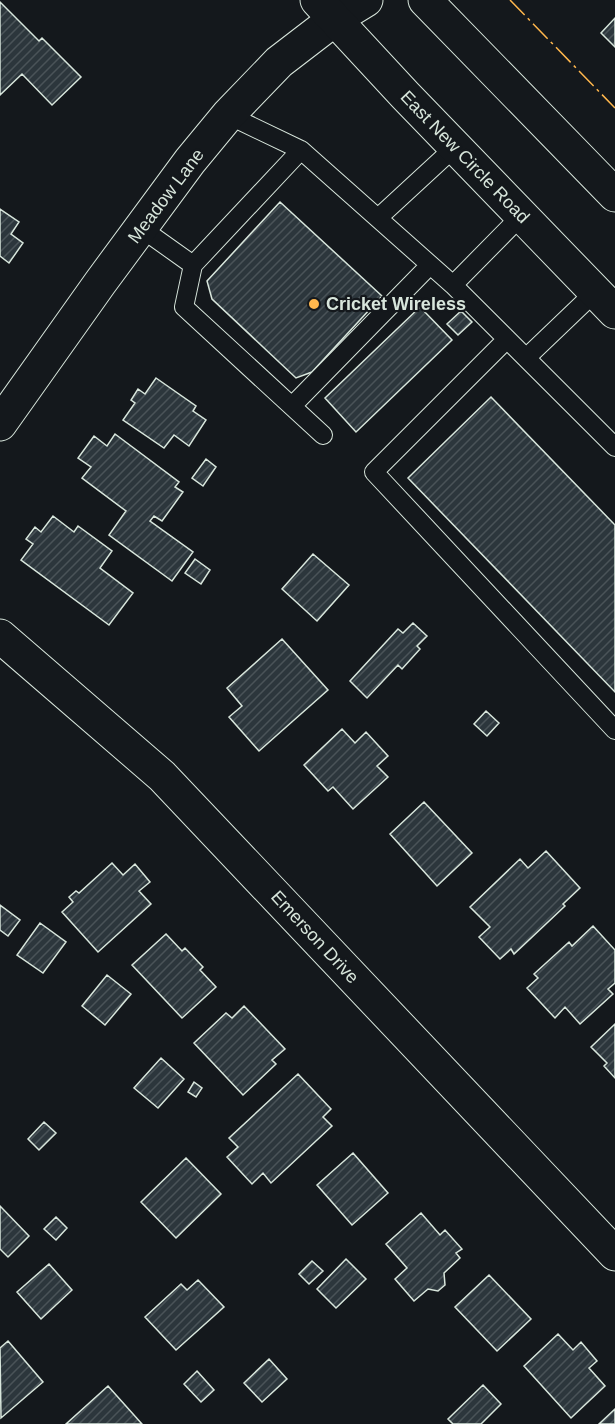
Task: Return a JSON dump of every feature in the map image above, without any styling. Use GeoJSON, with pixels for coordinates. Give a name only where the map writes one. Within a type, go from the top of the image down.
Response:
{"type":"FeatureCollection","features":[{"type":"Feature","properties":{"kind":"main road","name":"Meadow Lane"},"geometry":{"type":"LineString","coordinates":[[0,424],[141,228],[228,115],[326,9],[366,0]]}},
{"type":"Feature","properties":{"kind":"main road"},"geometry":{"type":"LineString","coordinates":[[425,0],[615,195]]}},
{"type":"Feature","properties":{"kind":"main road","name":"East New Circle Road"},"geometry":{"type":"LineString","coordinates":[[326,9],[605,302]]}},
{"type":"Feature","properties":{"kind":"main road","name":"Emerson Drive"},"geometry":{"type":"LineString","coordinates":[[0,636],[162,776],[615,1254]]}},
{"type":"Feature","properties":{"kind":"lane"},"geometry":{"type":"LineString","coordinates":[[228,115],[301,150],[453,285],[615,447]]}},
{"type":"Feature","properties":{"kind":"lane"},"geometry":{"type":"LineString","coordinates":[[378,218],[455,147]]}},
{"type":"Feature","properties":{"kind":"lane"},"geometry":{"type":"LineString","coordinates":[[301,150],[193,266],[184,307],[323,435]]}},
{"type":"Feature","properties":{"kind":"lane"},"geometry":{"type":"LineString","coordinates":[[453,285],[522,215]]}},
{"type":"Feature","properties":{"kind":"lane"},"geometry":{"type":"LineString","coordinates":[[141,228],[193,266]]}},
{"type":"Feature","properties":{"kind":"lane"},"geometry":{"type":"LineString","coordinates":[[292,406],[430,265]]}},
{"type":"Feature","properties":{"kind":"lane"},"geometry":{"type":"LineString","coordinates":[[526,358],[605,302]]}},
{"type":"Feature","properties":{"kind":"lane"},"geometry":{"type":"LineString","coordinates":[[507,339],[374,472],[615,729]]}},
{"type":"Feature","properties":{"kind":"building"},"geometry":{"type":"Polygon","coordinates":[[[0,2],[39,41],[42,38],[81,77],[52,105],[22,74],[0,95],[0,2]]]}},
{"type":"Feature","properties":{"kind":"building"},"geometry":{"type":"Polygon","coordinates":[[[615,18],[615,47],[601,33],[615,18]]]}},
{"type":"Feature","properties":{"kind":"building"},"geometry":{"type":"Polygon","coordinates":[[[280,202],[382,296],[312,372],[296,378],[212,299],[207,281],[280,202]]]}},
{"type":"Feature","properties":{"kind":"building"},"geometry":{"type":"Polygon","coordinates":[[[0,209],[19,222],[11,234],[23,243],[9,263],[0,256],[0,209]]]}},
{"type":"Feature","properties":{"kind":"building"},"geometry":{"type":"Polygon","coordinates":[[[420,307],[452,340],[356,432],[325,398],[420,307]]]}},
{"type":"Feature","properties":{"kind":"building"},"geometry":{"type":"Polygon","coordinates":[[[461,311],[472,322],[458,335],[447,324],[461,311]]]}},
{"type":"Feature","properties":{"kind":"building"},"geometry":{"type":"Polygon","coordinates":[[[156,378],[196,406],[193,411],[206,420],[189,446],[174,435],[164,448],[123,420],[135,403],[131,400],[138,389],[145,394],[156,378]]]}},
{"type":"Feature","properties":{"kind":"building"},"geometry":{"type":"Polygon","coordinates":[[[491,397],[615,525],[615,692],[408,478],[491,397]]]}},
{"type":"Feature","properties":{"kind":"building"},"geometry":{"type":"Polygon","coordinates":[[[115,434],[179,482],[175,487],[183,492],[162,521],[154,516],[150,521],[193,552],[172,581],[109,535],[126,511],[82,478],[91,467],[78,458],[94,436],[107,446],[115,434]]]}},
{"type":"Feature","properties":{"kind":"building"},"geometry":{"type":"Polygon","coordinates":[[[206,459],[216,467],[203,486],[192,478],[206,459]]]}},
{"type":"Feature","properties":{"kind":"building"},"geometry":{"type":"Polygon","coordinates":[[[53,516],[74,532],[78,526],[112,551],[100,568],[133,593],[109,625],[21,560],[33,544],[26,539],[35,527],[41,532],[53,516]]]}},
{"type":"Feature","properties":{"kind":"building"},"geometry":{"type":"Polygon","coordinates":[[[313,554],[349,585],[317,621],[282,589],[313,554]]]}},
{"type":"Feature","properties":{"kind":"building"},"geometry":{"type":"Polygon","coordinates":[[[195,559],[210,570],[201,584],[185,573],[195,559]]]}},
{"type":"Feature","properties":{"kind":"building"},"geometry":{"type":"Polygon","coordinates":[[[413,623],[427,636],[417,646],[420,649],[402,669],[398,665],[367,698],[350,681],[398,629],[403,633],[413,623]]]}},
{"type":"Feature","properties":{"kind":"building"},"geometry":{"type":"Polygon","coordinates":[[[282,639],[328,690],[259,751],[229,717],[242,706],[227,688],[282,639]]]}},
{"type":"Feature","properties":{"kind":"building"},"geometry":{"type":"Polygon","coordinates":[[[486,711],[499,723],[487,736],[474,724],[486,711]]]}},
{"type":"Feature","properties":{"kind":"building"},"geometry":{"type":"Polygon","coordinates":[[[342,729],[355,743],[366,732],[388,756],[377,766],[388,777],[353,809],[333,787],[328,791],[304,765],[342,729]]]}},
{"type":"Feature","properties":{"kind":"building"},"geometry":{"type":"Polygon","coordinates":[[[424,802],[472,853],[437,886],[390,834],[424,802]]]}},
{"type":"Feature","properties":{"kind":"building"},"geometry":{"type":"Polygon","coordinates":[[[546,851],[580,888],[563,904],[565,906],[514,954],[511,949],[500,959],[479,937],[490,927],[470,907],[520,859],[528,868],[546,851]]]}},
{"type":"Feature","properties":{"kind":"building"},"geometry":{"type":"Polygon","coordinates":[[[112,863],[123,875],[135,864],[150,882],[139,891],[151,904],[98,952],[62,912],[73,902],[69,897],[76,891],[79,893],[112,863]]]}},
{"type":"Feature","properties":{"kind":"building"},"geometry":{"type":"Polygon","coordinates":[[[0,905],[20,920],[8,936],[0,930],[0,905]]]}},
{"type":"Feature","properties":{"kind":"building"},"geometry":{"type":"Polygon","coordinates":[[[40,923],[66,942],[43,973],[17,955],[40,923]]]}},
{"type":"Feature","properties":{"kind":"building"},"geometry":{"type":"Polygon","coordinates":[[[593,926],[615,950],[615,983],[608,989],[613,994],[580,1024],[565,1007],[555,1018],[527,988],[538,978],[534,974],[569,942],[572,946],[593,926]]]}},
{"type":"Feature","properties":{"kind":"building"},"geometry":{"type":"Polygon","coordinates":[[[166,934],[182,951],[185,948],[203,967],[200,970],[216,987],[182,1018],[132,965],[166,934]]]}},
{"type":"Feature","properties":{"kind":"building"},"geometry":{"type":"Polygon","coordinates":[[[107,975],[131,994],[105,1025],[82,1006],[107,975]]]}},
{"type":"Feature","properties":{"kind":"building"},"geometry":{"type":"Polygon","coordinates":[[[244,1006],[285,1049],[272,1060],[276,1064],[243,1095],[194,1043],[226,1013],[232,1018],[244,1006]]]}},
{"type":"Feature","properties":{"kind":"building"},"geometry":{"type":"Polygon","coordinates":[[[615,1024],[615,1078],[604,1066],[607,1063],[591,1047],[615,1024]]]}},
{"type":"Feature","properties":{"kind":"building"},"geometry":{"type":"Polygon","coordinates":[[[161,1058],[184,1079],[158,1108],[134,1088],[161,1058]]]}},
{"type":"Feature","properties":{"kind":"building"},"geometry":{"type":"Polygon","coordinates":[[[298,1074],[331,1109],[323,1117],[332,1126],[271,1183],[263,1173],[252,1184],[227,1157],[238,1147],[229,1138],[298,1074]]]}},
{"type":"Feature","properties":{"kind":"building"},"geometry":{"type":"Polygon","coordinates":[[[194,1082],[202,1088],[196,1097],[188,1092],[194,1082]]]}},
{"type":"Feature","properties":{"kind":"building"},"geometry":{"type":"Polygon","coordinates":[[[44,1122],[56,1133],[39,1150],[28,1139],[44,1122]]]}},
{"type":"Feature","properties":{"kind":"building"},"geometry":{"type":"Polygon","coordinates":[[[353,1153],[388,1193],[352,1225],[317,1185],[353,1153]]]}},
{"type":"Feature","properties":{"kind":"building"},"geometry":{"type":"Polygon","coordinates":[[[186,1158],[221,1194],[176,1238],[141,1202],[186,1158]]]}},
{"type":"Feature","properties":{"kind":"building"},"geometry":{"type":"Polygon","coordinates":[[[0,1206],[29,1236],[8,1257],[0,1249],[0,1206]]]}},
{"type":"Feature","properties":{"kind":"building"},"geometry":{"type":"Polygon","coordinates":[[[421,1213],[440,1235],[445,1230],[462,1249],[456,1253],[460,1258],[444,1273],[445,1285],[438,1291],[428,1289],[414,1301],[395,1279],[407,1268],[386,1244],[421,1213]]]}},
{"type":"Feature","properties":{"kind":"building"},"geometry":{"type":"Polygon","coordinates":[[[56,1217],[67,1228],[56,1240],[44,1229],[56,1217]]]}},
{"type":"Feature","properties":{"kind":"building"},"geometry":{"type":"Polygon","coordinates":[[[346,1259],[366,1279],[336,1308],[317,1289],[346,1259]]]}},
{"type":"Feature","properties":{"kind":"building"},"geometry":{"type":"Polygon","coordinates":[[[312,1261],[323,1271],[309,1284],[299,1274],[312,1261]]]}},
{"type":"Feature","properties":{"kind":"building"},"geometry":{"type":"Polygon","coordinates":[[[49,1264],[72,1290],[41,1319],[17,1292],[49,1264]]]}},
{"type":"Feature","properties":{"kind":"building"},"geometry":{"type":"Polygon","coordinates":[[[489,1275],[531,1319],[497,1351],[455,1307],[489,1275]]]}},
{"type":"Feature","properties":{"kind":"building"},"geometry":{"type":"Polygon","coordinates":[[[198,1280],[224,1307],[176,1350],[145,1317],[181,1284],[187,1290],[198,1280]]]}},
{"type":"Feature","properties":{"kind":"building"},"geometry":{"type":"Polygon","coordinates":[[[558,1334],[573,1350],[581,1342],[597,1361],[589,1368],[605,1386],[571,1418],[524,1366],[558,1334]]]}},
{"type":"Feature","properties":{"kind":"building"},"geometry":{"type":"Polygon","coordinates":[[[8,1341],[43,1382],[1,1418],[0,1348],[8,1341]]]}},
{"type":"Feature","properties":{"kind":"building"},"geometry":{"type":"Polygon","coordinates":[[[269,1359],[287,1379],[262,1402],[244,1383],[269,1359]]]}},
{"type":"Feature","properties":{"kind":"building"},"geometry":{"type":"Polygon","coordinates":[[[197,1371],[214,1390],[201,1402],[184,1384],[197,1371]]]}},
{"type":"Feature","properties":{"kind":"building"},"geometry":{"type":"Polygon","coordinates":[[[483,1385],[501,1404],[481,1424],[453,1424],[448,1419],[483,1385]]]}},
{"type":"Feature","properties":{"kind":"building"},"geometry":{"type":"Polygon","coordinates":[[[108,1386],[142,1424],[66,1424],[108,1386]]]}},
{"type":"Feature","properties":{"kind":"building"},"geometry":{"type":"Polygon","coordinates":[[[615,1409],[615,1424],[599,1424],[615,1409]]]}},
{"type":"Feature","properties":{"kind":"power"},"geometry":{"type":"LineString","coordinates":[[510,0],[615,108]]}},
{"type":"Feature","properties":{"kind":"place","name":"Cricket Wireless"},"geometry":{"type":"Point","coordinates":[314,304]}}]}
